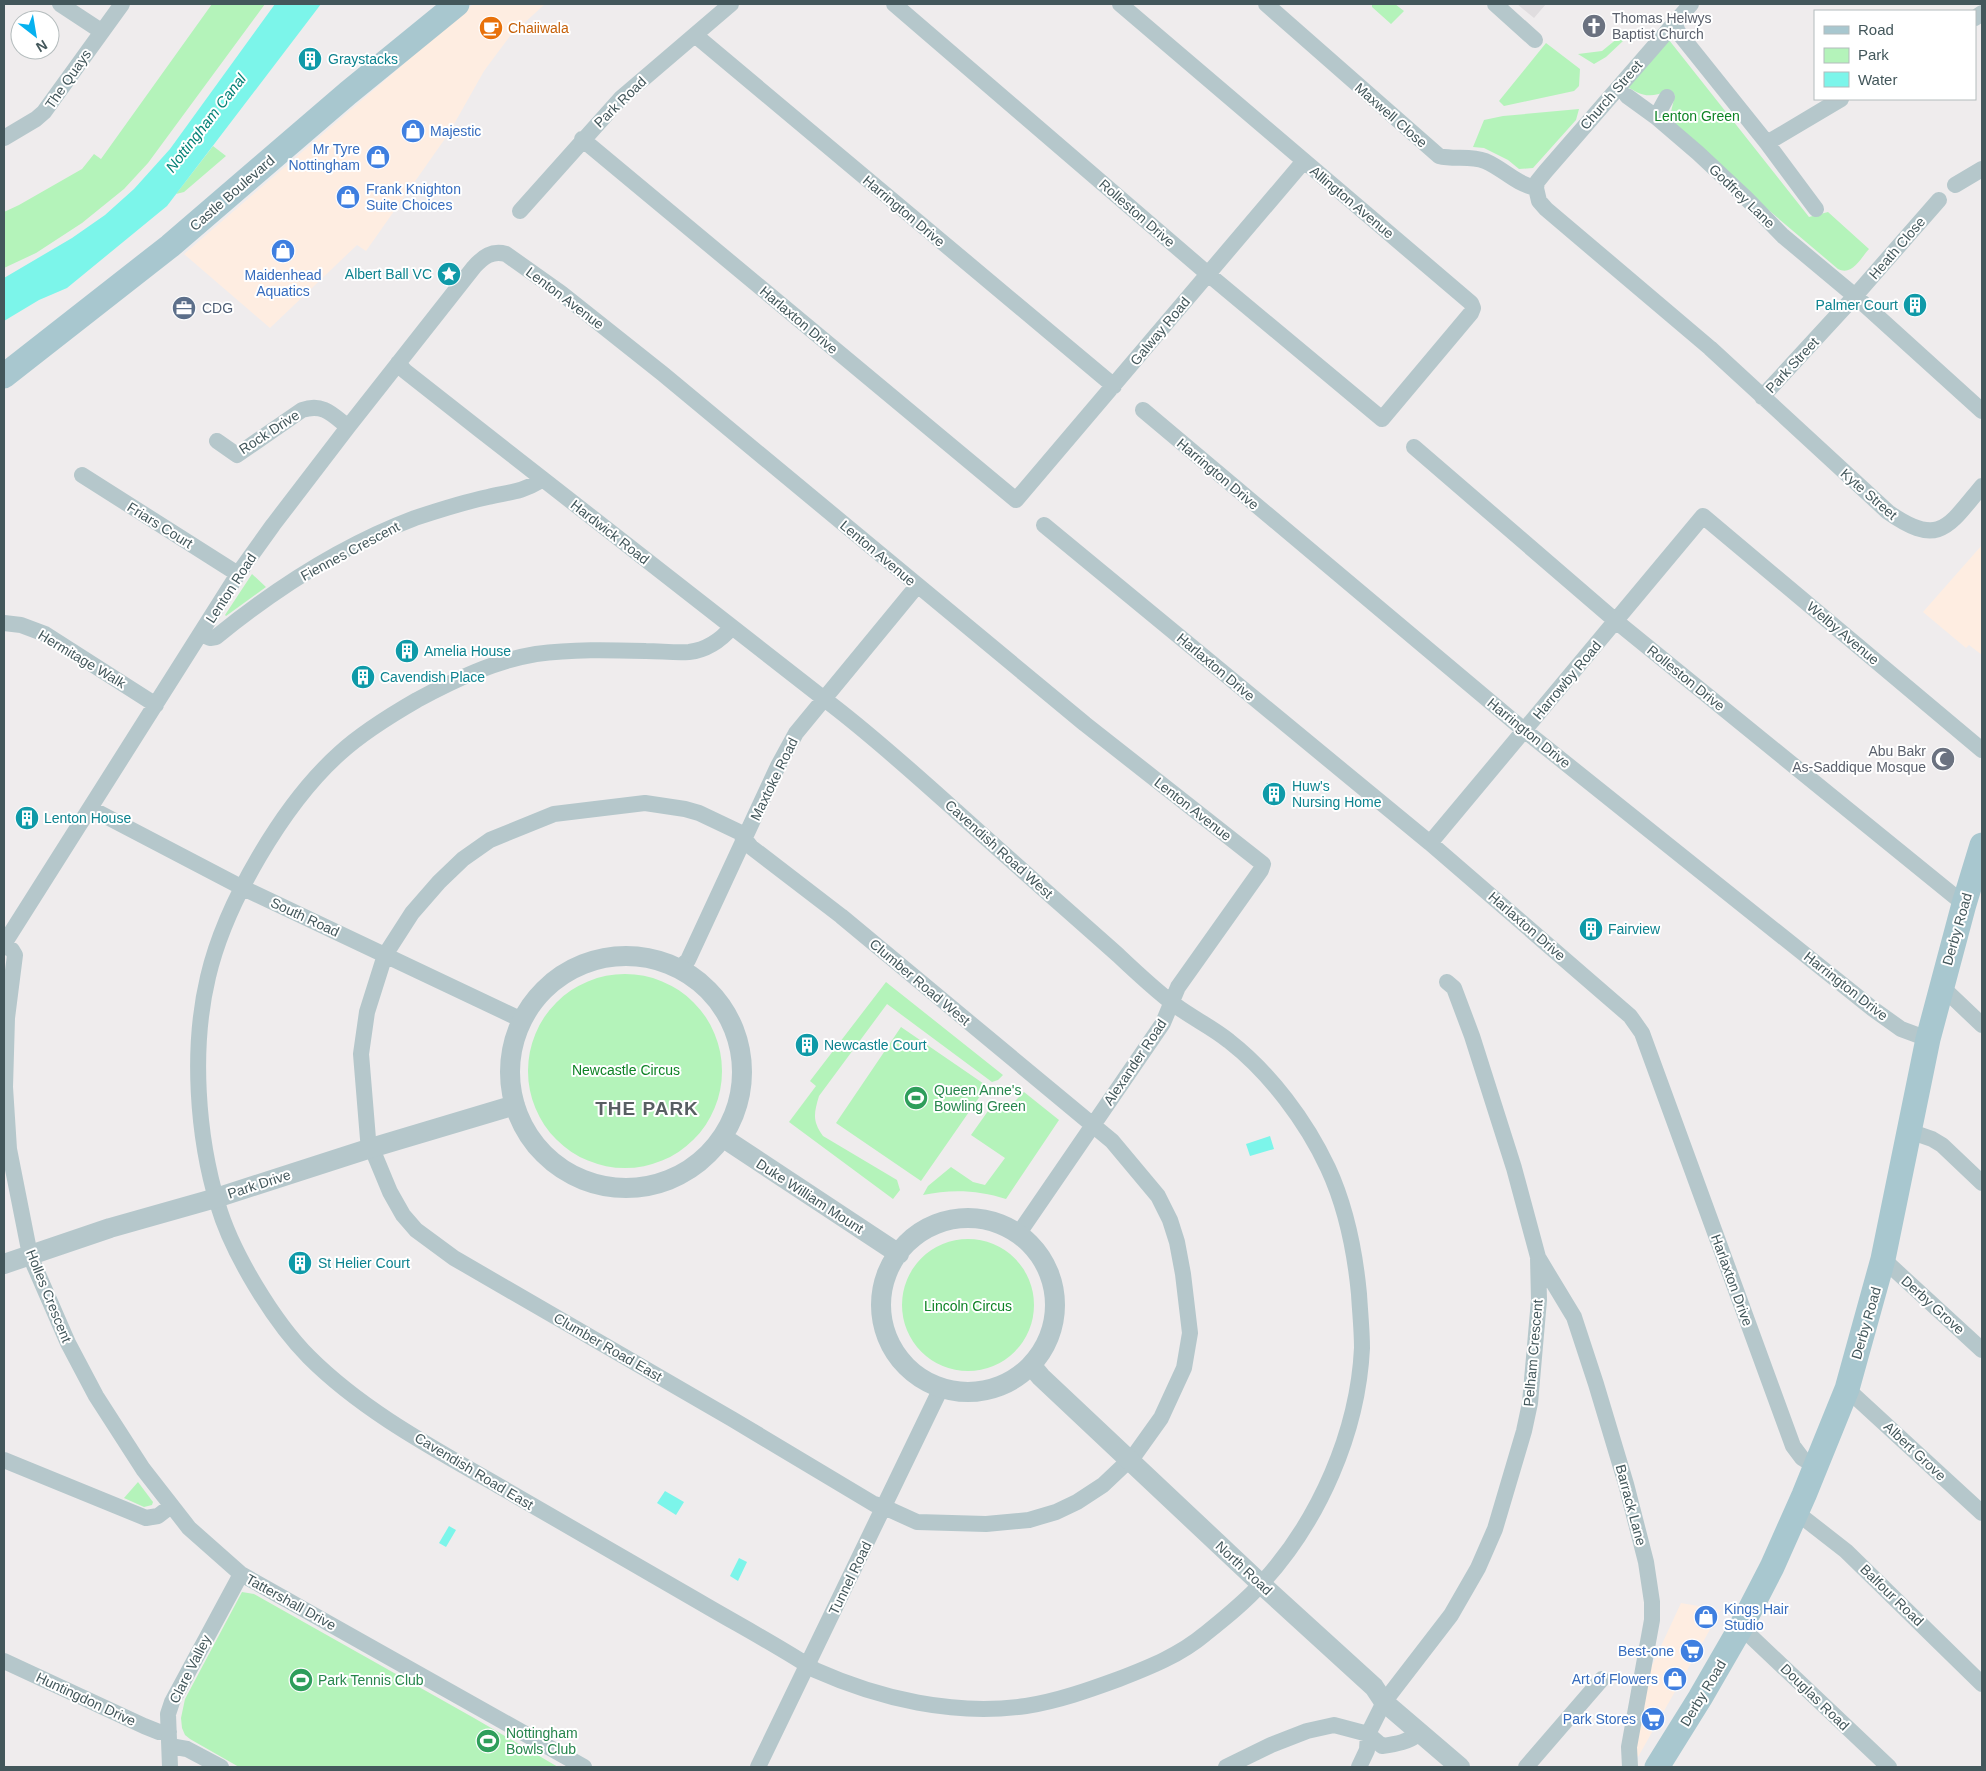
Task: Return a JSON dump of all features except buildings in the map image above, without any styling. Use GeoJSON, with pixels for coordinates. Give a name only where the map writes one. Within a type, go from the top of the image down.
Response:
{"type":"FeatureCollection","features":[{"type":"Feature","properties":{"kind":"main road","name":"Castle Boulevard"},"geometry":{"type":"LineString","coordinates":[[4,376],[170,246],[348,93],[457,4]]}},
{"type":"Feature","properties":{"kind":"main road","name":"Derby Road"},"geometry":{"type":"LineString","coordinates":[[1662,1765],[1741,1627],[1796,1512],[1847,1389],[1883,1260],[1928,1040],[1941,986],[1964,904],[1980,859]]}},
{"type":"Feature","properties":{"kind":"street"},"geometry":{"type":"LineString","coordinates":[[60,4],[101,31]]}},
{"type":"Feature","properties":{"kind":"street","name":"The Quays"},"geometry":{"type":"LineString","coordinates":[[4,138],[36,119],[44,112],[122,4]]}},
{"type":"Feature","properties":{"kind":"street","name":"Park Road"},"geometry":{"type":"LineString","coordinates":[[520,211],[621,98],[731,4]]}},
{"type":"Feature","properties":{"kind":"street","name":"Rolleston Drive"},"geometry":{"type":"LineString","coordinates":[[894,4],[1208,274],[1382,419]]}},
{"type":"Feature","properties":{"kind":"street","name":"Allington Avenue"},"geometry":{"type":"LineString","coordinates":[[1120,4],[1471,303],[1473,308],[1471,314],[1382,419]]}},
{"type":"Feature","properties":{"kind":"street","name":"Maxwell Close"},"geometry":{"type":"LineString","coordinates":[[1266,4],[1439,156],[1446,158],[1472,158],[1485,161],[1524,186],[1536,188]]}},
{"type":"Feature","properties":{"kind":"street"},"geometry":{"type":"LineString","coordinates":[[1495,4],[1535,40]]}},
{"type":"Feature","properties":{"kind":"street","name":"Church Street"},"geometry":{"type":"LineString","coordinates":[[1536,188],[1545,172],[1691,4]]}},
{"type":"Feature","properties":{"kind":"street"},"geometry":{"type":"LineString","coordinates":[[1674,22],[1678,32],[1767,143],[1816,209]]}},
{"type":"Feature","properties":{"kind":"street","name":"Harrington Drive"},"geometry":{"type":"LineString","coordinates":[[694,35],[1114,386]]}},
{"type":"Feature","properties":{"kind":"street","name":"Godfrey Lane"},"geometry":{"type":"LineString","coordinates":[[1627,96],[1656,117],[1724,177],[1783,236],[1856,296]]}},
{"type":"Feature","properties":{"kind":"street"},"geometry":{"type":"LineString","coordinates":[[1656,117],[1667,97]]}},
{"type":"Feature","properties":{"kind":"street"},"geometry":{"type":"LineString","coordinates":[[1767,143],[1839,100]]}},
{"type":"Feature","properties":{"kind":"street","name":"Harlaxton Drive"},"geometry":{"type":"LineString","coordinates":[[582,140],[1016,500]]}},
{"type":"Feature","properties":{"kind":"street","name":"Galway Road"},"geometry":{"type":"LineString","coordinates":[[1016,500],[1304,161]]}},
{"type":"Feature","properties":{"kind":"street"},"geometry":{"type":"LineString","coordinates":[[1955,185],[1982,169]]}},
{"type":"Feature","properties":{"kind":"street","name":"Park Street"},"geometry":{"type":"LineString","coordinates":[[1536,188],[1539,201],[1546,209],[1703,342],[1762,397],[1856,296]]}},
{"type":"Feature","properties":{"kind":"street","name":"Heath Close"},"geometry":{"type":"LineString","coordinates":[[1856,296],[1939,200]]}},
{"type":"Feature","properties":{"kind":"street","name":"Lenton Avenue"},"geometry":{"type":"LineString","coordinates":[[490,254],[499,252],[506,254],[561,293],[663,374],[1085,724],[1263,864]]}},
{"type":"Feature","properties":{"kind":"street","name":"Lenton Road"},"geometry":{"type":"LineString","coordinates":[[4,945],[202,634],[238,574],[398,363],[474,267],[480,260],[490,254]]}},
{"type":"Feature","properties":{"kind":"street"},"geometry":{"type":"LineString","coordinates":[[1856,296],[1982,411]]}},
{"type":"Feature","properties":{"kind":"street","name":"Hardwick Road"},"geometry":{"type":"LineString","coordinates":[[398,363],[405,371],[542,480],[824,699]]}},
{"type":"Feature","properties":{"kind":"street","name":"Kyte Street"},"geometry":{"type":"LineString","coordinates":[[1762,397],[1888,512],[1906,525],[1930,532],[1938,530],[1954,519],[1982,486]]}},
{"type":"Feature","properties":{"kind":"street","name":"Rock Drive"},"geometry":{"type":"LineString","coordinates":[[217,441],[237,455],[302,410],[318,407],[330,412],[348,427]]}},
{"type":"Feature","properties":{"kind":"street","name":"Harrington Drive"},"geometry":{"type":"LineString","coordinates":[[1143,410],[1524,730],[1873,1009],[1901,1029],[1928,1040]]}},
{"type":"Feature","properties":{"kind":"street","name":"Rolleston Drive"},"geometry":{"type":"LineString","coordinates":[[1414,447],[1617,622],[1964,904]]}},
{"type":"Feature","properties":{"kind":"street","name":"Friars Court"},"geometry":{"type":"LineString","coordinates":[[82,475],[238,574]]}},
{"type":"Feature","properties":{"kind":"street","name":"Fiennes Crescent"},"geometry":{"type":"LineString","coordinates":[[202,634],[210,638],[216,637],[258,603],[380,533],[416,518],[451,507],[489,496],[526,489],[542,480]]}},
{"type":"Feature","properties":{"kind":"street","name":"Harrowby Road"},"geometry":{"type":"LineString","coordinates":[[1430,843],[1617,622],[1703,516]]}},
{"type":"Feature","properties":{"kind":"street","name":"Welby Avenue"},"geometry":{"type":"LineString","coordinates":[[1703,516],[1982,750]]}},
{"type":"Feature","properties":{"kind":"street","name":"Harlaxton Drive"},"geometry":{"type":"LineString","coordinates":[[1044,525],[1430,843],[1615,1002],[1638,1026],[1792,1446],[1802,1458],[1815,1466]]}},
{"type":"Feature","properties":{"kind":"street","name":"Maxtoke Road"},"geometry":{"type":"LineString","coordinates":[[680,968],[688,960],[745,841],[778,766],[796,733],[917,586]]}},
{"type":"Feature","properties":{"kind":"street","name":"Hermitage Walk"},"geometry":{"type":"LineString","coordinates":[[4,623],[21,625],[45,634],[156,704]]}},
{"type":"Feature","properties":{"kind":"street","name":"Cavendish Road East"},"geometry":{"type":"LineString","coordinates":[[732,627],[725,636],[712,645],[691,652],[590,649],[531,655],[493,665],[460,678],[415,701],[372,728],[340,753],[306,788],[275,830],[243,888],[214,952],[204,995],[199,1037],[199,1079],[206,1154],[216,1198],[232,1240],[245,1266],[282,1327],[305,1354],[350,1394],[436,1450],[808,1665],[838,1680],[862,1689],[904,1700],[972,1708],[1000,1709],[1030,1705],[1096,1688],[1169,1658],[1195,1642],[1261,1584]]}},
{"type":"Feature","properties":{"kind":"street","name":"Cavendish Road West"},"geometry":{"type":"LineString","coordinates":[[824,699],[936,793],[1171,1002],[1234,1044],[1266,1076],[1292,1108],[1329,1170],[1342,1204],[1356,1268],[1362,1344],[1360,1370],[1350,1422],[1332,1474],[1304,1526],[1261,1584]]}},
{"type":"Feature","properties":{"kind":"street","name":"Clumber Road West"},"geometry":{"type":"LineString","coordinates":[[385,955],[412,913],[463,858],[490,840],[554,814],[645,803],[685,809],[739,832],[745,841],[841,916],[1112,1141],[1158,1196],[1170,1220],[1177,1242],[1190,1333],[1184,1368],[1161,1418],[1136,1453],[1129,1459]]}},
{"type":"Feature","properties":{"kind":"street","name":"South Road"},"geometry":{"type":"LineString","coordinates":[[90,808],[243,888],[522,1020]]}},
{"type":"Feature","properties":{"kind":"street","name":"Alexander Road"},"geometry":{"type":"LineString","coordinates":[[1019,1233],[1162,1024],[1178,987],[1261,870],[1263,864]]}},
{"type":"Feature","properties":{"kind":"street","name":"Holles Crescent"},"geometry":{"type":"LineString","coordinates":[[4,945],[12,950],[15,956],[7,1018],[5,1066],[9,1149],[31,1255],[68,1343],[96,1396],[143,1469],[171,1506]]}},
{"type":"Feature","properties":{"kind":"street","name":"Clumber Road East"},"geometry":{"type":"LineString","coordinates":[[385,955],[367,1012],[361,1054],[368,1139],[390,1192],[404,1215],[416,1230],[454,1258],[732,1419],[874,1504],[917,1522],[986,1524],[1029,1520],[1056,1512],[1077,1502],[1103,1485],[1129,1459]]}},
{"type":"Feature","properties":{"kind":"street"},"geometry":{"type":"LineString","coordinates":[[635,956],[680,968],[702,983],[717,998],[734,1026],[741,1052],[742,1081],[736,1110],[722,1137],[699,1163],[666,1181],[636,1187],[606,1186],[581,1178],[556,1165],[533,1140],[522,1123],[515,1105],[511,1089],[510,1070],[513,1045],[522,1020],[544,990],[568,971],[605,958],[635,956]]}},
{"type":"Feature","properties":{"kind":"street","name":"Pelham Crescent"},"geometry":{"type":"LineString","coordinates":[[1384,1702],[1461,1599],[1478,1568],[1495,1529],[1524,1431],[1530,1404],[1538,1300],[1538,1257],[1517,1178],[1472,1036],[1454,988],[1447,982]]}},
{"type":"Feature","properties":{"kind":"street"},"geometry":{"type":"LineString","coordinates":[[1941,986],[1982,1025]]}},
{"type":"Feature","properties":{"kind":"street","name":"Park Drive"},"geometry":{"type":"LineString","coordinates":[[4,1264],[110,1228],[216,1198],[515,1105]]}},
{"type":"Feature","properties":{"kind":"street"},"geometry":{"type":"LineString","coordinates":[[1909,1131],[1932,1139],[1942,1146],[1982,1183]]}},
{"type":"Feature","properties":{"kind":"street","name":"Duke William Mount"},"geometry":{"type":"LineString","coordinates":[[722,1137],[899,1254]]}},
{"type":"Feature","properties":{"kind":"street"},"geometry":{"type":"LineString","coordinates":[[970,1217],[996,1222],[1019,1233],[1042,1257],[1052,1280],[1056,1309],[1046,1346],[1031,1366],[1012,1380],[994,1388],[962,1392],[941,1388],[921,1378],[909,1369],[895,1353],[884,1328],[881,1304],[883,1283],[899,1254],[919,1233],[939,1222],[970,1217]]}},
{"type":"Feature","properties":{"kind":"street","name":"Barrack Lane"},"geometry":{"type":"LineString","coordinates":[[1538,1257],[1574,1317],[1626,1484],[1649,1580],[1652,1620],[1629,1748],[1630,1767]]}},
{"type":"Feature","properties":{"kind":"street","name":"Derby Grove"},"geometry":{"type":"LineString","coordinates":[[1883,1260],[1982,1350]]}},
{"type":"Feature","properties":{"kind":"street","name":"North Road"},"geometry":{"type":"LineString","coordinates":[[1031,1366],[1261,1584],[1374,1687],[1384,1702],[1460,1767]]}},
{"type":"Feature","properties":{"kind":"street","name":"Tunnel Road"},"geometry":{"type":"LineString","coordinates":[[758,1767],[941,1388]]}},
{"type":"Feature","properties":{"kind":"street","name":"Albert Grove"},"geometry":{"type":"LineString","coordinates":[[1847,1389],[1982,1513]]}},
{"type":"Feature","properties":{"kind":"street"},"geometry":{"type":"LineString","coordinates":[[4,1460],[146,1518],[158,1516],[171,1506]]}},
{"type":"Feature","properties":{"kind":"street","name":"Tattershall Drive"},"geometry":{"type":"LineString","coordinates":[[171,1506],[189,1528],[241,1574],[584,1767]]}},
{"type":"Feature","properties":{"kind":"street","name":"Balfour Road"},"geometry":{"type":"LineString","coordinates":[[1796,1512],[1846,1551],[1982,1684]]}},
{"type":"Feature","properties":{"kind":"street","name":"Clare Valley"},"geometry":{"type":"LineString","coordinates":[[170,1767],[168,1714],[172,1702],[241,1574]]}},
{"type":"Feature","properties":{"kind":"street","name":"Douglas Road"},"geometry":{"type":"LineString","coordinates":[[1741,1627],[1889,1767]]}},
{"type":"Feature","properties":{"kind":"street","name":"Huntingdon Drive"},"geometry":{"type":"LineString","coordinates":[[4,1661],[159,1732],[169,1739]]}},
{"type":"Feature","properties":{"kind":"street"},"geometry":{"type":"LineString","coordinates":[[1526,1767],[1602,1679]]}},
{"type":"Feature","properties":{"kind":"street"},"geometry":{"type":"LineString","coordinates":[[1359,1767],[1367,1750],[1368,1734],[1384,1702]]}},
{"type":"Feature","properties":{"kind":"street"},"geometry":{"type":"LineString","coordinates":[[1226,1767],[1271,1745],[1319,1728],[1334,1725],[1368,1734],[1382,1746],[1401,1743],[1412,1739],[1420,1733]]}},
{"type":"Feature","properties":{"kind":"street"},"geometry":{"type":"LineString","coordinates":[[169,1739],[221,1767]]}},
{"type":"Feature","properties":{"kind":"shaded area"},"geometry":{"type":"Polygon","coordinates":[[[473,4],[545,4],[510,36],[484,71],[449,133],[366,251],[357,245],[270,328],[184,254],[473,4]]]}},
{"type":"Feature","properties":{"kind":"shaded area"},"geometry":{"type":"Polygon","coordinates":[[[1517,4],[1546,4],[1534,18],[1517,4]]]}},
{"type":"Feature","properties":{"kind":"shaded area"},"geometry":{"type":"Polygon","coordinates":[[[1982,545],[1982,655],[1969,645],[1966,648],[1923,612],[1982,545]]]}},
{"type":"Feature","properties":{"kind":"shaded area"},"geometry":{"type":"Polygon","coordinates":[[[1681,1603],[1721,1610],[1638,1757],[1630,1747],[1642,1687],[1681,1603]]]}},
{"type":"Feature","properties":{"kind":"green space"},"geometry":{"type":"Polygon","coordinates":[[[212,4],[265,4],[148,163],[124,189],[82,223],[36,253],[4,268],[4,212],[82,169],[94,154],[101,159],[212,4]]]}},
{"type":"Feature","properties":{"kind":"green space"},"geometry":{"type":"Polygon","coordinates":[[[1372,4],[1395,4],[1404,11],[1391,24],[1372,7],[1372,4]]]}},
{"type":"Feature","properties":{"kind":"green space","name":"Lenton Green"},"geometry":{"type":"Polygon","coordinates":[[[1665,35],[1809,217],[1828,212],[1869,249],[1852,268],[1843,271],[1838,269],[1674,130],[1669,120],[1675,95],[1667,91],[1654,95],[1643,95],[1621,83],[1665,35]]]}},
{"type":"Feature","properties":{"kind":"green space"},"geometry":{"type":"Polygon","coordinates":[[[1618,38],[1623,41],[1606,57],[1594,64],[1578,54],[1602,51],[1618,38]]]}},
{"type":"Feature","properties":{"kind":"green space"},"geometry":{"type":"Polygon","coordinates":[[[1546,43],[1580,69],[1579,86],[1574,91],[1504,106],[1499,101],[1546,43]]]}},
{"type":"Feature","properties":{"kind":"green space"},"geometry":{"type":"Polygon","coordinates":[[[1579,109],[1576,120],[1533,168],[1519,169],[1508,160],[1484,148],[1473,147],[1484,120],[1503,116],[1579,109]]]}},
{"type":"Feature","properties":{"kind":"green space"},"geometry":{"type":"Polygon","coordinates":[[[213,146],[226,156],[184,192],[176,194],[213,146]]]}},
{"type":"Feature","properties":{"kind":"green space"},"geometry":{"type":"Polygon","coordinates":[[[252,574],[266,587],[226,616],[225,615],[252,574]]]}},
{"type":"Feature","properties":{"kind":"green space","name":"Newcastle Circus"},"geometry":{"type":"Polygon","coordinates":[[[615,974],[635,974],[671,985],[694,1002],[706,1017],[715,1034],[722,1061],[722,1081],[715,1108],[706,1125],[694,1140],[679,1152],[662,1161],[635,1168],[615,1168],[579,1157],[563,1146],[550,1133],[539,1117],[532,1099],[528,1081],[528,1061],[539,1025],[550,1009],[563,996],[579,985],[597,978],[615,974]]]}},
{"type":"Feature","properties":{"kind":"green space"},"geometry":{"type":"Polygon","coordinates":[[[886,982],[1003,1075],[998,1080],[992,1082],[887,1004],[819,1096],[815,1117],[817,1126],[823,1136],[897,1180],[900,1190],[893,1199],[789,1122],[816,1086],[810,1081],[886,982]]]}},
{"type":"Feature","properties":{"kind":"green space","name":"Queen Anne's Bowling Green"},"geometry":{"type":"Polygon","coordinates":[[[901,1027],[987,1086],[921,1181],[836,1123],[901,1027]]]}},
{"type":"Feature","properties":{"kind":"green space"},"geometry":{"type":"Polygon","coordinates":[[[1024,1092],[1059,1120],[1006,1199],[964,1191],[923,1195],[928,1186],[951,1167],[973,1182],[985,1185],[1005,1158],[971,1135],[993,1104],[1005,1111],[1024,1092]]]}},
{"type":"Feature","properties":{"kind":"green space","name":"Lincoln Circus"},"geometry":{"type":"Polygon","coordinates":[[[968,1239],[993,1244],[1004,1250],[1014,1259],[1023,1269],[1029,1280],[1034,1305],[1029,1330],[1023,1341],[1014,1351],[1004,1360],[993,1366],[968,1371],[943,1366],[932,1360],[922,1351],[913,1341],[907,1330],[902,1305],[907,1280],[913,1269],[922,1259],[932,1250],[943,1244],[968,1239]]]}},
{"type":"Feature","properties":{"kind":"green space"},"geometry":{"type":"Polygon","coordinates":[[[138,1482],[153,1502],[152,1505],[144,1507],[124,1498],[138,1482]]]}},
{"type":"Feature","properties":{"kind":"green space","name":"Park Tennis Club"},"geometry":{"type":"Polygon","coordinates":[[[242,1592],[254,1594],[558,1767],[239,1767],[185,1735],[181,1718],[185,1699],[242,1592]]]}},
{"type":"Feature","properties":{"kind":"water","name":"Nottingham Canal"},"geometry":{"type":"Polygon","coordinates":[[[275,4],[321,4],[167,206],[67,288],[39,300],[4,321],[4,278],[72,238],[105,215],[134,189],[170,149],[275,4]]]}},
{"type":"Feature","properties":{"kind":"water"},"geometry":{"type":"Polygon","coordinates":[[[1270,1136],[1274,1149],[1250,1156],[1246,1144],[1270,1136]]]}},
{"type":"Feature","properties":{"kind":"water"},"geometry":{"type":"Polygon","coordinates":[[[665,1491],[684,1502],[676,1515],[657,1503],[665,1491]]]}},
{"type":"Feature","properties":{"kind":"water"},"geometry":{"type":"Polygon","coordinates":[[[449,1526],[456,1530],[446,1547],[439,1543],[449,1526]]]}},
{"type":"Feature","properties":{"kind":"water"},"geometry":{"type":"Polygon","coordinates":[[[739,1558],[747,1562],[738,1581],[730,1576],[739,1558]]]}},
{"type":"Feature","properties":{"kind":"place","name":"Thomas Helwys Baptist Church"},"geometry":{"type":"Point","coordinates":[1594,26]}},
{"type":"Feature","properties":{"kind":"place","name":"Chaiiwala"},"geometry":{"type":"Point","coordinates":[491,28]}},
{"type":"Feature","properties":{"kind":"place","name":"Graystacks"},"geometry":{"type":"Point","coordinates":[310,59]}},
{"type":"Feature","properties":{"kind":"place","name":"Majestic"},"geometry":{"type":"Point","coordinates":[413,131]}},
{"type":"Feature","properties":{"kind":"place","name":"Mr Tyre Nottingham"},"geometry":{"type":"Point","coordinates":[378,157]}},
{"type":"Feature","properties":{"kind":"place","name":"Frank Knighton Suite Choices"},"geometry":{"type":"Point","coordinates":[348,197]}},
{"type":"Feature","properties":{"kind":"place","name":"Maidenhead Aquatics"},"geometry":{"type":"Point","coordinates":[283,251]}},
{"type":"Feature","properties":{"kind":"place","name":"Albert Ball VC"},"geometry":{"type":"Point","coordinates":[449,274]}},
{"type":"Feature","properties":{"kind":"place","name":"Palmer Court"},"geometry":{"type":"Point","coordinates":[1915,305]}},
{"type":"Feature","properties":{"kind":"place","name":"CDG"},"geometry":{"type":"Point","coordinates":[184,308]}},
{"type":"Feature","properties":{"kind":"place","name":"Amelia House"},"geometry":{"type":"Point","coordinates":[407,651]}},
{"type":"Feature","properties":{"kind":"place","name":"Cavendish Place"},"geometry":{"type":"Point","coordinates":[363,677]}},
{"type":"Feature","properties":{"kind":"place","name":"Abu Bakr As-Saddique Mosque"},"geometry":{"type":"Point","coordinates":[1943,759]}},
{"type":"Feature","properties":{"kind":"place","name":"Huw's Nursing Home"},"geometry":{"type":"Point","coordinates":[1274,794]}},
{"type":"Feature","properties":{"kind":"place","name":"Lenton House"},"geometry":{"type":"Point","coordinates":[27,818]}},
{"type":"Feature","properties":{"kind":"place","name":"Fairview"},"geometry":{"type":"Point","coordinates":[1591,929]}},
{"type":"Feature","properties":{"kind":"place","name":"Newcastle Court"},"geometry":{"type":"Point","coordinates":[807,1045]}},
{"type":"Feature","properties":{"kind":"place","name":"Queen Anne's Bowling Green"},"geometry":{"type":"Point","coordinates":[916,1098]}},
{"type":"Feature","properties":{"kind":"place","name":"St Helier Court"},"geometry":{"type":"Point","coordinates":[300,1263]}},
{"type":"Feature","properties":{"kind":"place","name":"Kings Hair Studio"},"geometry":{"type":"Point","coordinates":[1706,1617]}},
{"type":"Feature","properties":{"kind":"place","name":"Best-one"},"geometry":{"type":"Point","coordinates":[1692,1651]}},
{"type":"Feature","properties":{"kind":"place","name":"Art of Flowers"},"geometry":{"type":"Point","coordinates":[1675,1679]}},
{"type":"Feature","properties":{"kind":"place","name":"Park Tennis Club"},"geometry":{"type":"Point","coordinates":[301,1680]}},
{"type":"Feature","properties":{"kind":"place","name":"Park Stores"},"geometry":{"type":"Point","coordinates":[1653,1719]}},
{"type":"Feature","properties":{"kind":"place","name":"Nottingham Bowls Club"},"geometry":{"type":"Point","coordinates":[488,1741]}},
{"type":"Feature","properties":{"kind":"district","name":"THE PARK"},"geometry":{"type":"Point","coordinates":[647,1108]}}]}
